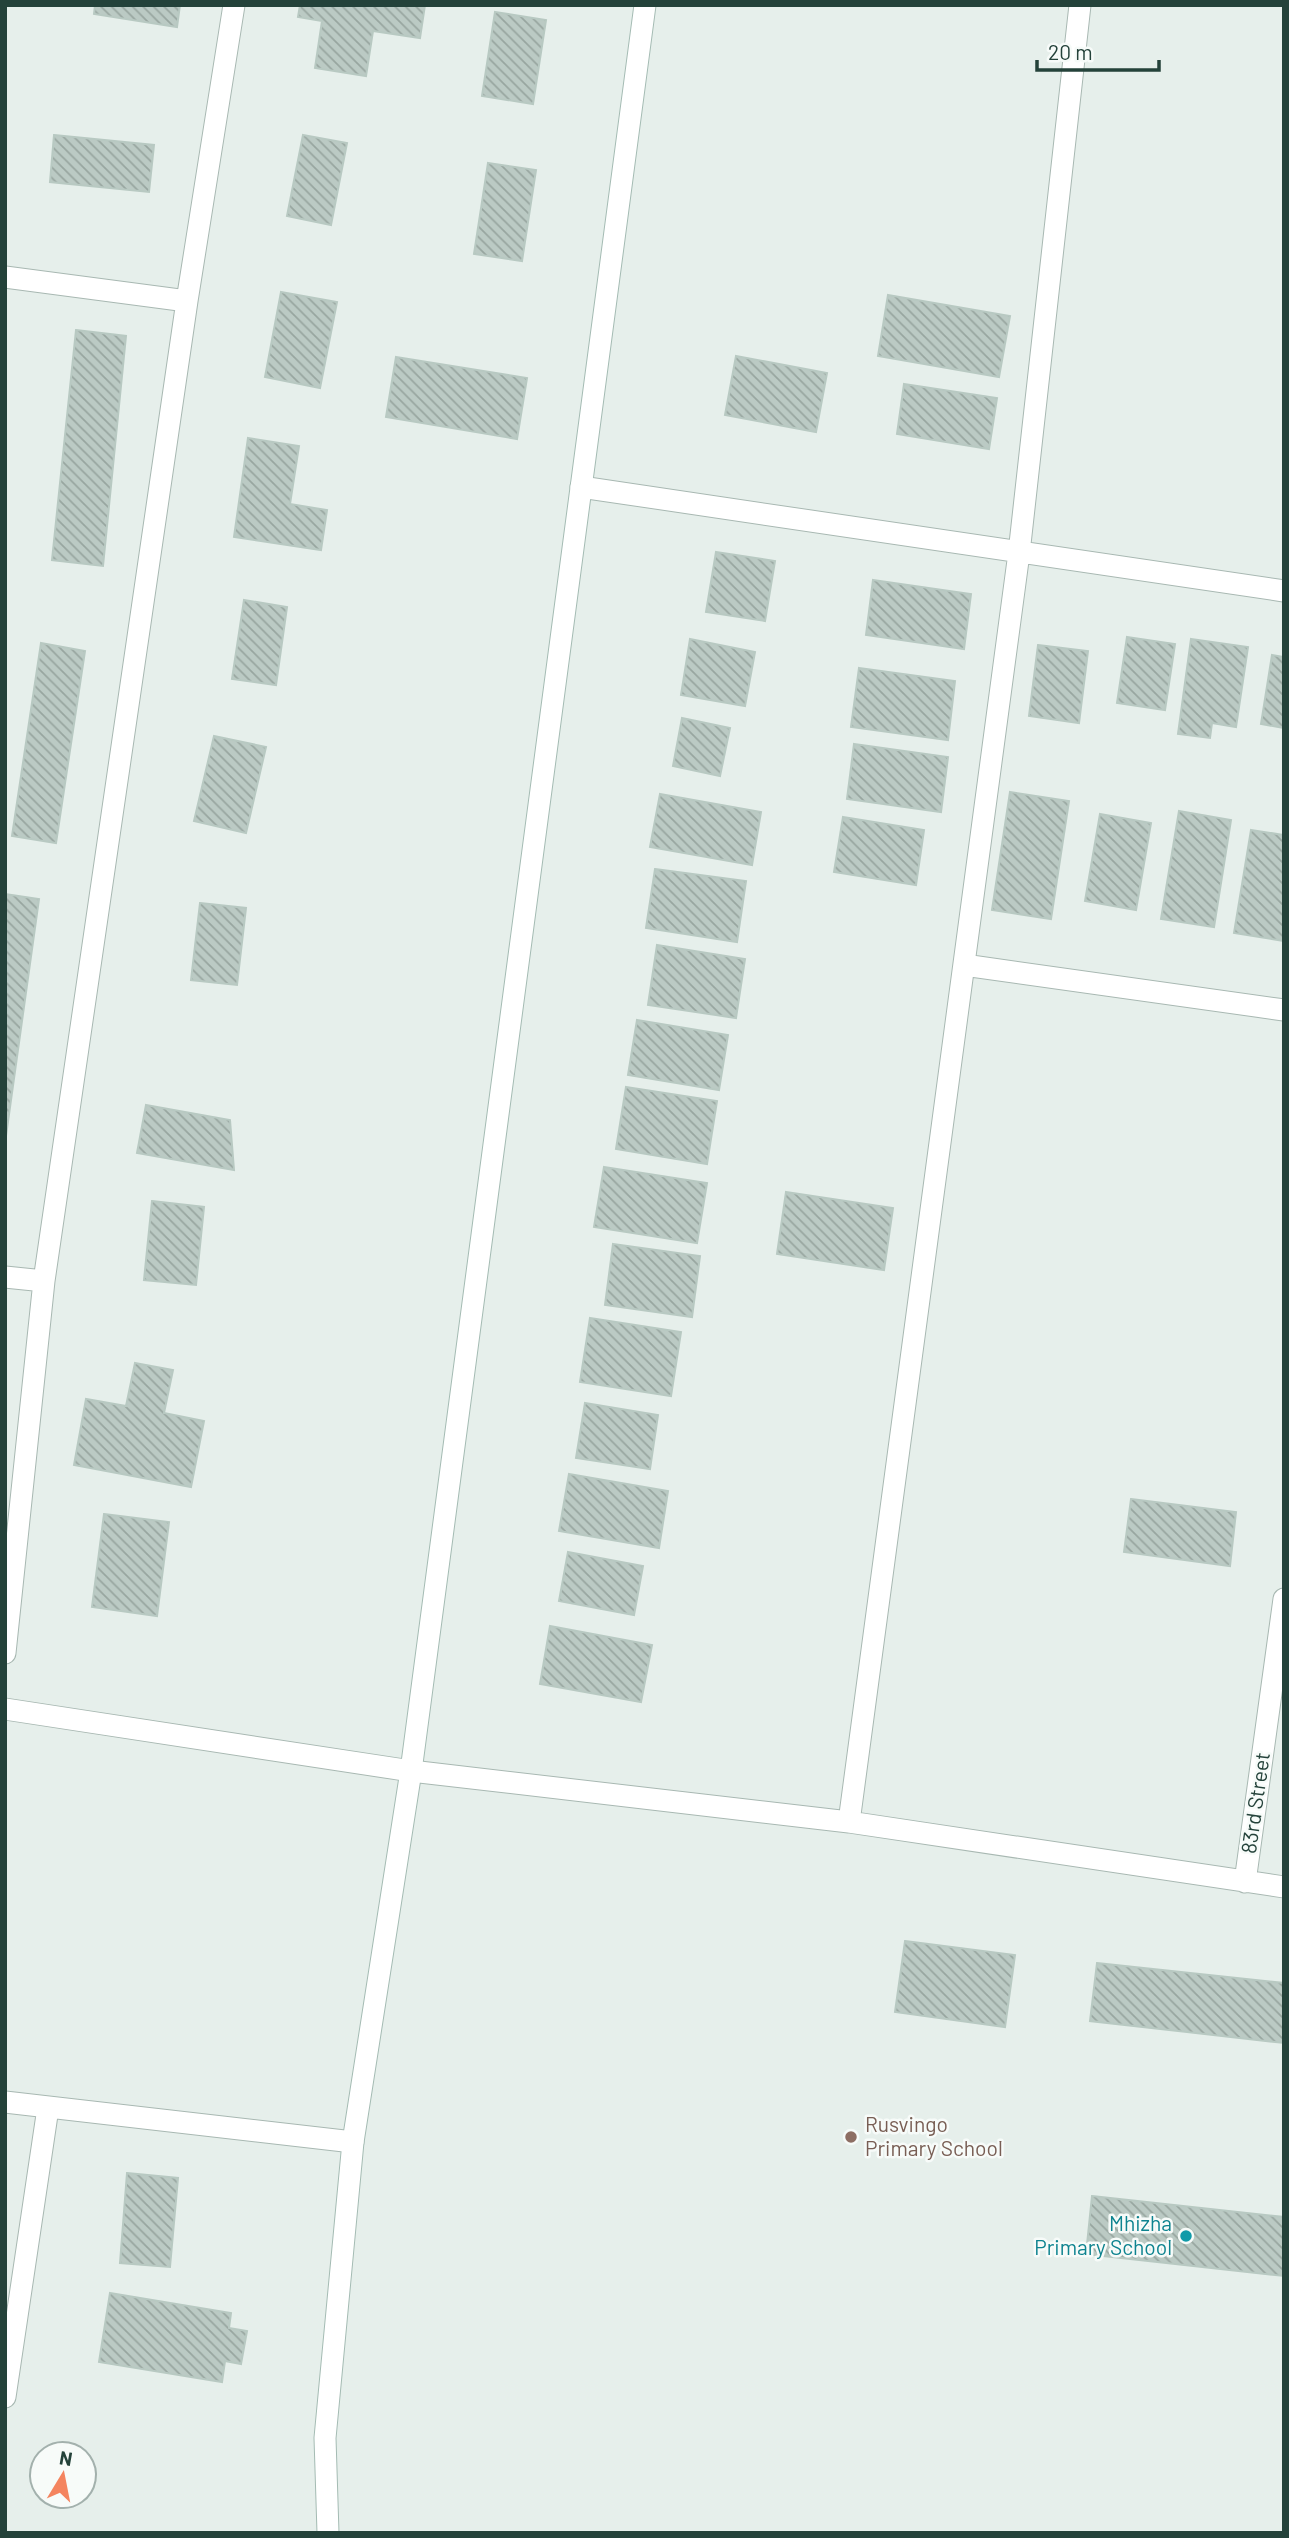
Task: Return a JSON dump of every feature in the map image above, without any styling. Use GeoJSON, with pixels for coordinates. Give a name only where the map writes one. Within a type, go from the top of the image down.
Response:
{"type":"FeatureCollection","features":[{"type":"Feature","properties":{"kind":"street"},"geometry":{"type":"LineString","coordinates":[[5,1653],[44,1281],[187,301],[234,5]]}},
{"type":"Feature","properties":{"kind":"street"},"geometry":{"type":"LineString","coordinates":[[328,2533],[326,2438],[353,2142],[411,1770],[645,5]]}},
{"type":"Feature","properties":{"kind":"street"},"geometry":{"type":"LineString","coordinates":[[849,1822],[1019,553],[1080,5]]}},
{"type":"Feature","properties":{"kind":"street"},"geometry":{"type":"LineString","coordinates":[[5,277],[187,301]]}},
{"type":"Feature","properties":{"kind":"street"},"geometry":{"type":"LineString","coordinates":[[582,487],[1284,591]]}},
{"type":"Feature","properties":{"kind":"street"},"geometry":{"type":"LineString","coordinates":[[964,965],[1284,1010]]}},
{"type":"Feature","properties":{"kind":"street"},"geometry":{"type":"LineString","coordinates":[[5,1277],[44,1281]]}},
{"type":"Feature","properties":{"kind":"street","name":"83rd Street"},"geometry":{"type":"LineString","coordinates":[[1245,1882],[1284,1599]]}},
{"type":"Feature","properties":{"kind":"street"},"geometry":{"type":"LineString","coordinates":[[5,1709],[411,1770],[849,1822],[1284,1887]]}},
{"type":"Feature","properties":{"kind":"street"},"geometry":{"type":"LineString","coordinates":[[5,2102],[353,2142]]}},
{"type":"Feature","properties":{"kind":"street"},"geometry":{"type":"LineString","coordinates":[[5,2397],[48,2108]]}},
{"type":"Feature","properties":{"kind":"building"},"geometry":{"type":"Polygon","coordinates":[[[95,5],[180,5],[177,27],[94,14],[95,5]]]}},
{"type":"Feature","properties":{"kind":"building"},"geometry":{"type":"Polygon","coordinates":[[[300,5],[425,5],[420,38],[373,31],[366,76],[315,68],[322,21],[298,17],[300,5]]]}},
{"type":"Feature","properties":{"kind":"building"},"geometry":{"type":"Polygon","coordinates":[[[495,12],[546,20],[533,104],[482,96],[495,12]]]}},
{"type":"Feature","properties":{"kind":"building"},"geometry":{"type":"Polygon","coordinates":[[[54,135],[154,145],[149,192],[50,182],[54,135]]]}},
{"type":"Feature","properties":{"kind":"building"},"geometry":{"type":"Polygon","coordinates":[[[303,135],[347,143],[331,225],[287,216],[303,135]]]}},
{"type":"Feature","properties":{"kind":"building"},"geometry":{"type":"Polygon","coordinates":[[[488,163],[536,170],[522,261],[474,254],[488,163]]]}},
{"type":"Feature","properties":{"kind":"building"},"geometry":{"type":"Polygon","coordinates":[[[281,292],[337,302],[320,388],[265,377],[281,292]]]}},
{"type":"Feature","properties":{"kind":"building"},"geometry":{"type":"Polygon","coordinates":[[[888,295],[1010,316],[999,377],[878,356],[888,295]]]}},
{"type":"Feature","properties":{"kind":"building"},"geometry":{"type":"Polygon","coordinates":[[[76,330],[126,336],[103,566],[52,560],[76,330]]]}},
{"type":"Feature","properties":{"kind":"building"},"geometry":{"type":"Polygon","coordinates":[[[736,356],[827,373],[816,432],[725,415],[736,356]]]}},
{"type":"Feature","properties":{"kind":"building"},"geometry":{"type":"Polygon","coordinates":[[[396,357],[527,378],[517,439],[386,417],[396,357]]]}},
{"type":"Feature","properties":{"kind":"building"},"geometry":{"type":"Polygon","coordinates":[[[904,384],[997,398],[989,449],[897,434],[904,384]]]}},
{"type":"Feature","properties":{"kind":"building"},"geometry":{"type":"Polygon","coordinates":[[[248,438],[299,446],[290,504],[327,510],[321,550],[234,537],[248,438]]]}},
{"type":"Feature","properties":{"kind":"building"},"geometry":{"type":"Polygon","coordinates":[[[716,552],[775,561],[765,621],[706,612],[716,552]]]}},
{"type":"Feature","properties":{"kind":"building"},"geometry":{"type":"Polygon","coordinates":[[[873,580],[971,594],[964,649],[866,635],[873,580]]]}},
{"type":"Feature","properties":{"kind":"building"},"geometry":{"type":"Polygon","coordinates":[[[244,600],[287,607],[276,685],[232,679],[244,600]]]}},
{"type":"Feature","properties":{"kind":"building"},"geometry":{"type":"Polygon","coordinates":[[[1127,637],[1175,644],[1165,710],[1117,703],[1127,637]]]}},
{"type":"Feature","properties":{"kind":"building"},"geometry":{"type":"Polygon","coordinates":[[[690,639],[755,652],[745,706],[681,695],[690,639]]]}},
{"type":"Feature","properties":{"kind":"building"},"geometry":{"type":"Polygon","coordinates":[[[1191,639],[1248,647],[1236,727],[1212,723],[1210,738],[1178,734],[1191,639]]]}},
{"type":"Feature","properties":{"kind":"building"},"geometry":{"type":"Polygon","coordinates":[[[41,643],[85,651],[56,843],[12,836],[41,643]]]}},
{"type":"Feature","properties":{"kind":"building"},"geometry":{"type":"Polygon","coordinates":[[[1038,645],[1088,651],[1079,723],[1029,716],[1038,645]]]}},
{"type":"Feature","properties":{"kind":"building"},"geometry":{"type":"Polygon","coordinates":[[[1272,655],[1284,657],[1284,728],[1261,724],[1272,655]]]}},
{"type":"Feature","properties":{"kind":"building"},"geometry":{"type":"Polygon","coordinates":[[[859,668],[955,681],[948,740],[851,727],[859,668]]]}},
{"type":"Feature","properties":{"kind":"building"},"geometry":{"type":"Polygon","coordinates":[[[682,718],[730,728],[720,776],[673,766],[682,718]]]}},
{"type":"Feature","properties":{"kind":"building"},"geometry":{"type":"Polygon","coordinates":[[[214,736],[266,747],[246,833],[194,821],[214,736]]]}},
{"type":"Feature","properties":{"kind":"building"},"geometry":{"type":"Polygon","coordinates":[[[854,744],[948,757],[941,812],[847,799],[854,744]]]}},
{"type":"Feature","properties":{"kind":"building"},"geometry":{"type":"Polygon","coordinates":[[[1010,792],[1069,801],[1051,919],[992,910],[1010,792]]]}},
{"type":"Feature","properties":{"kind":"building"},"geometry":{"type":"Polygon","coordinates":[[[660,794],[761,812],[752,865],[650,847],[660,794]]]}},
{"type":"Feature","properties":{"kind":"building"},"geometry":{"type":"Polygon","coordinates":[[[1179,811],[1231,820],[1214,927],[1161,919],[1179,811]]]}},
{"type":"Feature","properties":{"kind":"building"},"geometry":{"type":"Polygon","coordinates":[[[1100,814],[1151,823],[1136,910],[1085,901],[1100,814]]]}},
{"type":"Feature","properties":{"kind":"building"},"geometry":{"type":"Polygon","coordinates":[[[843,817],[924,830],[916,885],[834,872],[843,817]]]}},
{"type":"Feature","properties":{"kind":"building"},"geometry":{"type":"Polygon","coordinates":[[[1251,830],[1284,835],[1284,941],[1234,933],[1251,830]]]}},
{"type":"Feature","properties":{"kind":"building"},"geometry":{"type":"Polygon","coordinates":[[[655,869],[746,881],[737,942],[646,928],[655,869]]]}},
{"type":"Feature","properties":{"kind":"building"},"geometry":{"type":"Polygon","coordinates":[[[5,894],[39,899],[5,1143],[5,894]]]}},
{"type":"Feature","properties":{"kind":"building"},"geometry":{"type":"Polygon","coordinates":[[[200,903],[246,908],[237,985],[191,980],[200,903]]]}},
{"type":"Feature","properties":{"kind":"building"},"geometry":{"type":"Polygon","coordinates":[[[657,945],[745,959],[736,1018],[648,1005],[657,945]]]}},
{"type":"Feature","properties":{"kind":"building"},"geometry":{"type":"Polygon","coordinates":[[[637,1020],[728,1035],[719,1090],[628,1075],[637,1020]]]}},
{"type":"Feature","properties":{"kind":"building"},"geometry":{"type":"Polygon","coordinates":[[[626,1087],[717,1101],[707,1164],[616,1149],[626,1087]]]}},
{"type":"Feature","properties":{"kind":"building"},"geometry":{"type":"Polygon","coordinates":[[[146,1105],[230,1120],[234,1170],[137,1153],[146,1105]]]}},
{"type":"Feature","properties":{"kind":"building"},"geometry":{"type":"Polygon","coordinates":[[[604,1167],[707,1183],[697,1243],[594,1227],[604,1167]]]}},
{"type":"Feature","properties":{"kind":"building"},"geometry":{"type":"Polygon","coordinates":[[[786,1192],[893,1208],[884,1270],[777,1254],[786,1192]]]}},
{"type":"Feature","properties":{"kind":"building"},"geometry":{"type":"Polygon","coordinates":[[[152,1201],[204,1207],[196,1285],[144,1280],[152,1201]]]}},
{"type":"Feature","properties":{"kind":"building"},"geometry":{"type":"Polygon","coordinates":[[[613,1244],[700,1256],[692,1317],[605,1305],[613,1244]]]}},
{"type":"Feature","properties":{"kind":"building"},"geometry":{"type":"Polygon","coordinates":[[[590,1318],[681,1332],[671,1396],[580,1382],[590,1318]]]}},
{"type":"Feature","properties":{"kind":"building"},"geometry":{"type":"Polygon","coordinates":[[[135,1363],[173,1370],[164,1413],[204,1421],[191,1487],[74,1465],[86,1399],[126,1406],[135,1363]]]}},
{"type":"Feature","properties":{"kind":"building"},"geometry":{"type":"Polygon","coordinates":[[[585,1403],[658,1415],[650,1469],[576,1458],[585,1403]]]}},
{"type":"Feature","properties":{"kind":"building"},"geometry":{"type":"Polygon","coordinates":[[[569,1474],[668,1491],[659,1548],[559,1531],[569,1474]]]}},
{"type":"Feature","properties":{"kind":"building"},"geometry":{"type":"Polygon","coordinates":[[[1131,1499],[1236,1512],[1230,1566],[1124,1552],[1131,1499]]]}},
{"type":"Feature","properties":{"kind":"building"},"geometry":{"type":"Polygon","coordinates":[[[104,1514],[169,1522],[157,1616],[92,1607],[104,1514]]]}},
{"type":"Feature","properties":{"kind":"building"},"geometry":{"type":"Polygon","coordinates":[[[568,1552],[643,1566],[634,1615],[559,1601],[568,1552]]]}},
{"type":"Feature","properties":{"kind":"building"},"geometry":{"type":"Polygon","coordinates":[[[550,1626],[652,1645],[641,1702],[540,1684],[550,1626]]]}},
{"type":"Feature","properties":{"kind":"building"},"geometry":{"type":"Polygon","coordinates":[[[905,1941],[1015,1955],[1005,2027],[895,2012],[905,1941]]]}},
{"type":"Feature","properties":{"kind":"building"},"geometry":{"type":"Polygon","coordinates":[[[1097,1963],[1284,1983],[1284,2043],[1090,2021],[1097,1963]]]}},
{"type":"Feature","properties":{"kind":"building"},"geometry":{"type":"Polygon","coordinates":[[[127,2173],[178,2178],[170,2267],[120,2263],[127,2173]]]}},
{"type":"Feature","properties":{"kind":"building","name":"Mhizha Primary School"},"geometry":{"type":"Polygon","coordinates":[[[1092,2196],[1284,2217],[1284,2276],[1086,2254],[1092,2196]]]}},
{"type":"Feature","properties":{"kind":"building"},"geometry":{"type":"Polygon","coordinates":[[[110,2293],[231,2313],[229,2328],[247,2331],[241,2364],[225,2361],[222,2382],[99,2362],[110,2293]]]}},
{"type":"Feature","properties":{"kind":"place","name":"Rusvingo Primary School"},"geometry":{"type":"Point","coordinates":[851,2137]}},
{"type":"Feature","properties":{"kind":"place","name":"Mhizha Primary School"},"geometry":{"type":"Point","coordinates":[1186,2236]}}]}
